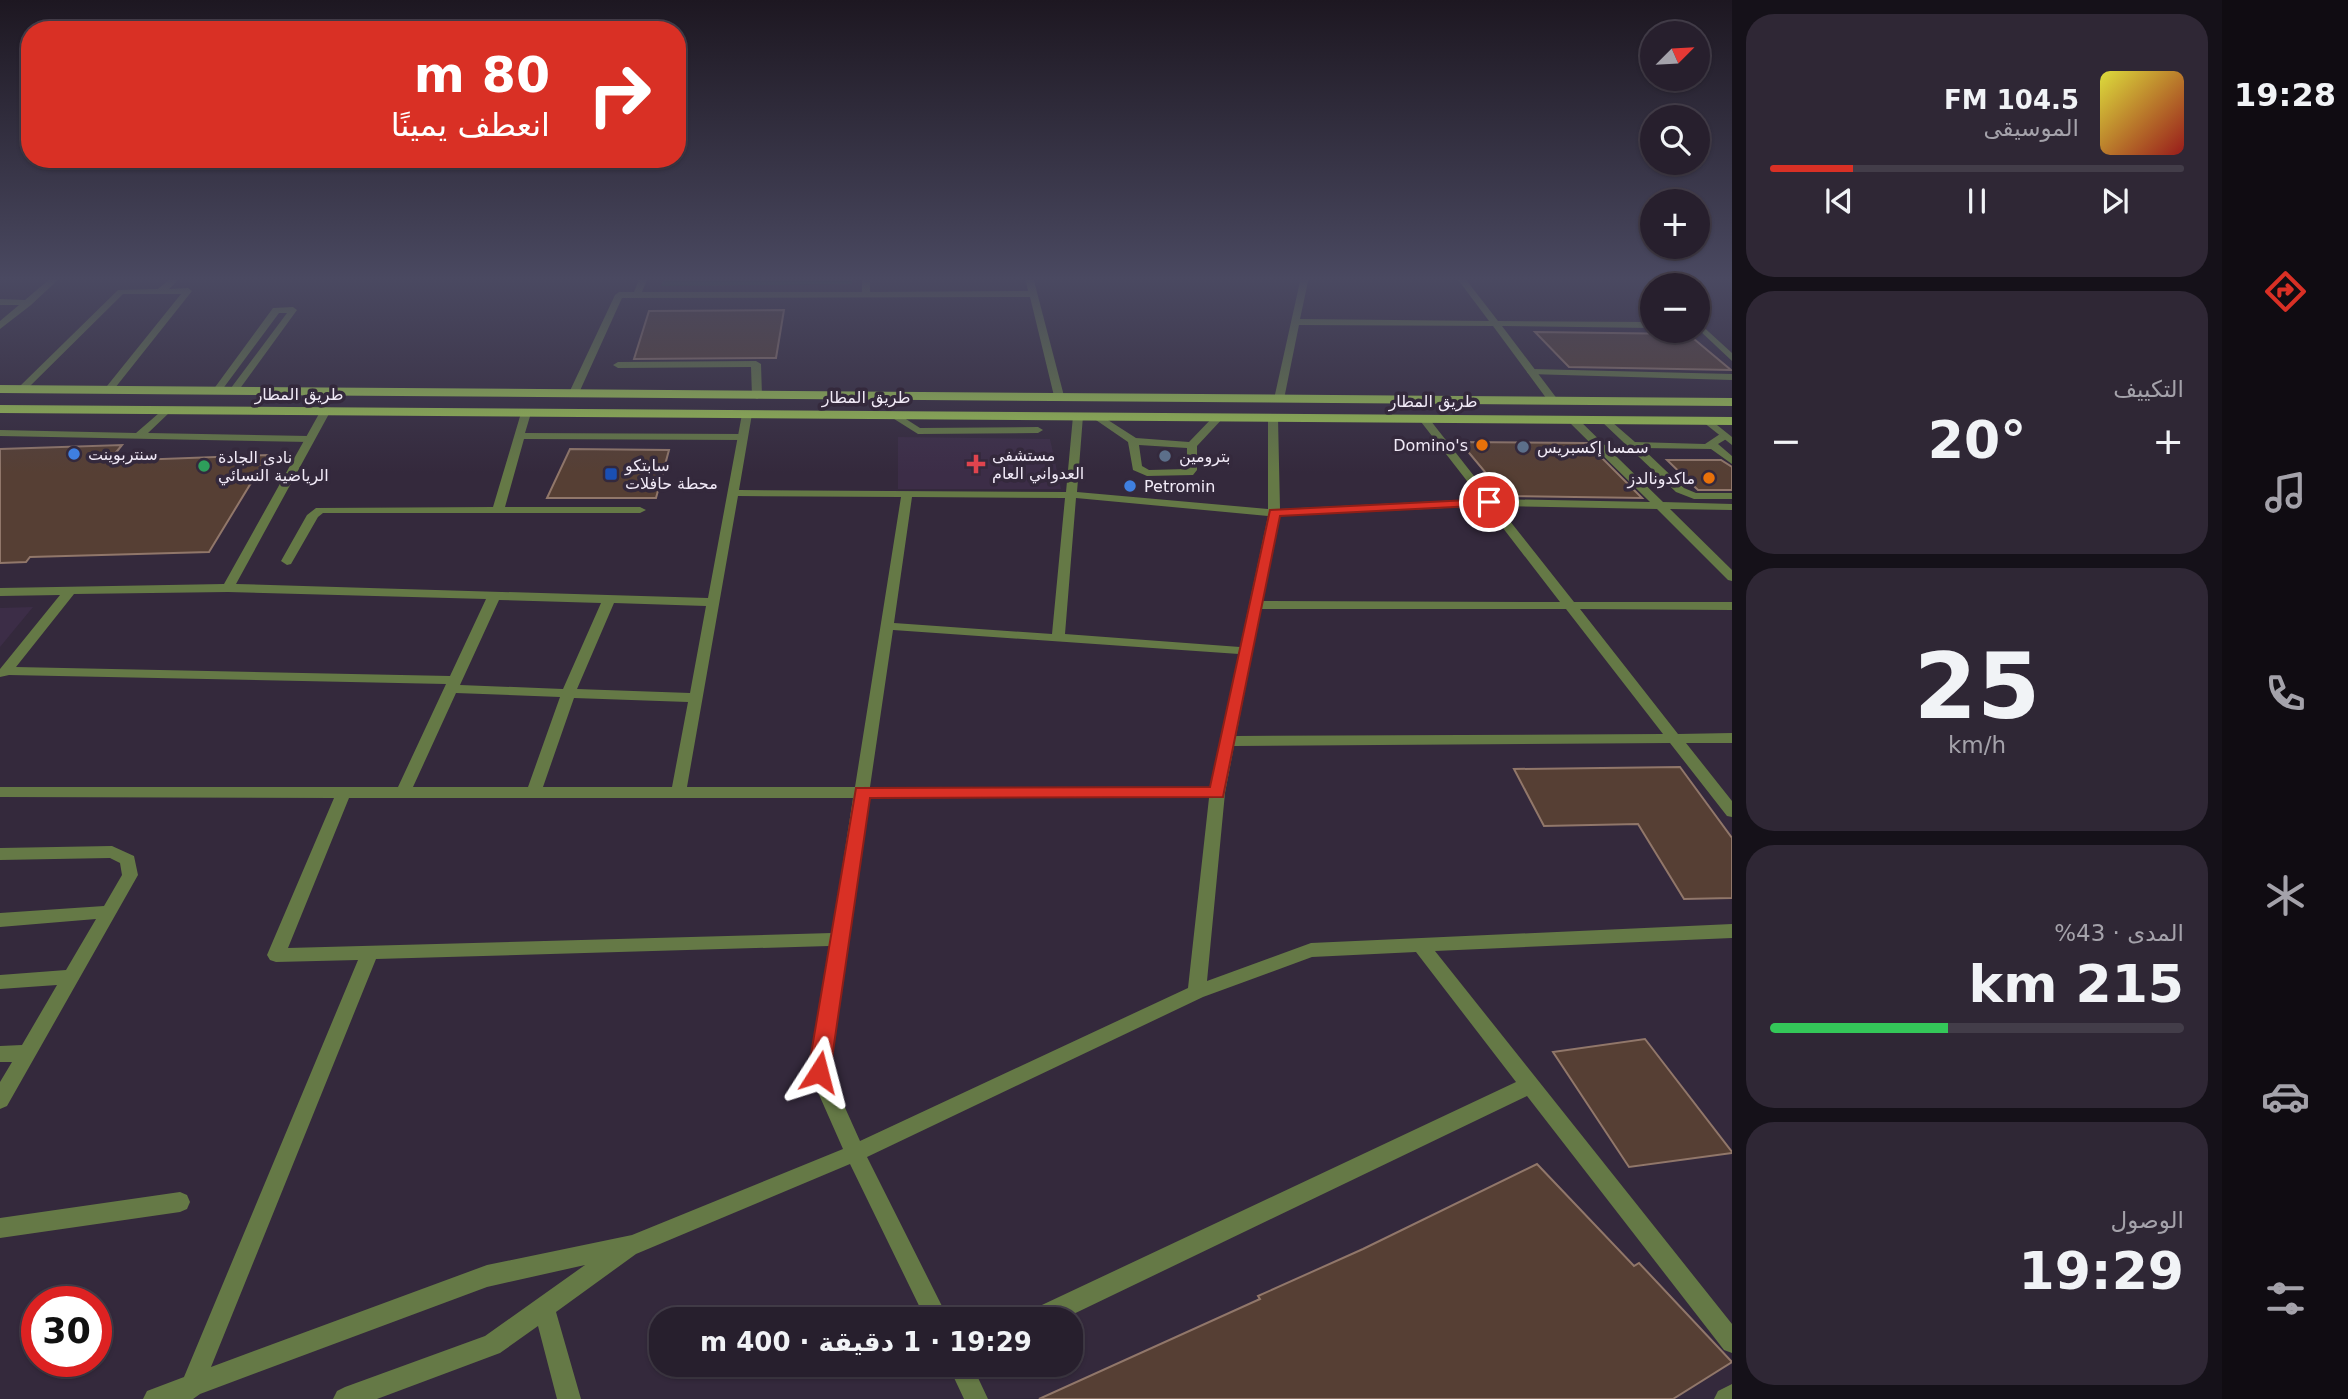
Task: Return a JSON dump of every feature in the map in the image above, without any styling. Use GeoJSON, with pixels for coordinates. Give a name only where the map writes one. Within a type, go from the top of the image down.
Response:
{"type":"FeatureCollection","features":[{"type":"Feature","properties":{"kind":"main road","name":"طريق المطار"},"geometry":{"type":"LineString","coordinates":[[0,389],[573,396],[1059,396],[1732,402]]}},
{"type":"Feature","properties":{"kind":"main road","name":"طريق المطار"},"geometry":{"type":"LineString","coordinates":[[0,410],[1732,421]]}},
{"type":"Feature","properties":{"kind":"street"},"geometry":{"type":"LineString","coordinates":[[22,389],[70,342]]}},
{"type":"Feature","properties":{"kind":"street"},"geometry":{"type":"LineString","coordinates":[[108,391],[147,342]]}},
{"type":"Feature","properties":{"kind":"street"},"geometry":{"type":"LineString","coordinates":[[216,392],[252,342]]}},
{"type":"Feature","properties":{"kind":"street"},"geometry":{"type":"LineString","coordinates":[[233,392],[271,342]]}},
{"type":"Feature","properties":{"kind":"street"},"geometry":{"type":"LineString","coordinates":[[573,396],[597,342]]}},
{"type":"Feature","properties":{"kind":"street"},"geometry":{"type":"LineString","coordinates":[[1046,342],[1059,396]]}},
{"type":"Feature","properties":{"kind":"street"},"geometry":{"type":"LineString","coordinates":[[1279,399],[1292,342]]}},
{"type":"Feature","properties":{"kind":"street"},"geometry":{"type":"LineString","coordinates":[[1510,342],[1553,400]]}},
{"type":"Feature","properties":{"kind":"street"},"geometry":{"type":"LineString","coordinates":[[1715,342],[1732,358]]}},
{"type":"Feature","properties":{"kind":"street"},"geometry":{"type":"LineString","coordinates":[[618,365],[756,364],[757,396]]}},
{"type":"Feature","properties":{"kind":"street"},"geometry":{"type":"LineString","coordinates":[[1532,372],[1732,377]]}},
{"type":"Feature","properties":{"kind":"street"},"geometry":{"type":"LineString","coordinates":[[138,436],[166,410]]}},
{"type":"Feature","properties":{"kind":"street"},"geometry":{"type":"LineString","coordinates":[[228,588],[325,412]]}},
{"type":"Feature","properties":{"kind":"street"},"geometry":{"type":"LineString","coordinates":[[498,510],[526,413]]}},
{"type":"Feature","properties":{"kind":"street"},"geometry":{"type":"LineString","coordinates":[[679,792],[747,414]]}},
{"type":"Feature","properties":{"kind":"street"},"geometry":{"type":"LineString","coordinates":[[895,415],[918,430],[1038,430]]}},
{"type":"Feature","properties":{"kind":"street"},"geometry":{"type":"LineString","coordinates":[[1058,638],[1078,416]]}},
{"type":"Feature","properties":{"kind":"street"},"geometry":{"type":"LineString","coordinates":[[1097,416],[1133,441],[1192,445]]}},
{"type":"Feature","properties":{"kind":"street"},"geometry":{"type":"LineString","coordinates":[[1133,441],[1137,468],[1147,473],[1189,473],[1192,470],[1192,445],[1219,417]]}},
{"type":"Feature","properties":{"kind":"street"},"geometry":{"type":"LineString","coordinates":[[1197,992],[1217,793],[1274,513],[1273,418]]}},
{"type":"Feature","properties":{"kind":"street"},"geometry":{"type":"LineString","coordinates":[[1423,418],[1732,812]]}},
{"type":"Feature","properties":{"kind":"street"},"geometry":{"type":"LineString","coordinates":[[1572,419],[1732,577]]}},
{"type":"Feature","properties":{"kind":"street"},"geometry":{"type":"LineString","coordinates":[[1605,419],[1688,495],[1732,496]]}},
{"type":"Feature","properties":{"kind":"street"},"geometry":{"type":"LineString","coordinates":[[1634,445],[1695,447],[1713,445],[1728,439],[1707,420]]}},
{"type":"Feature","properties":{"kind":"street"},"geometry":{"type":"LineString","coordinates":[[0,433],[309,439]]}},
{"type":"Feature","properties":{"kind":"street"},"geometry":{"type":"LineString","coordinates":[[519,436],[743,437]]}},
{"type":"Feature","properties":{"kind":"street"},"geometry":{"type":"LineString","coordinates":[[1713,445],[1732,461]]}},
{"type":"Feature","properties":{"kind":"street"},"geometry":{"type":"LineString","coordinates":[[733,493],[1072,495],[1274,513],[1489,502],[1732,508]]}},
{"type":"Feature","properties":{"kind":"street"},"geometry":{"type":"LineString","coordinates":[[907,494],[819,1072],[855,1153],[932,1307]]}},
{"type":"Feature","properties":{"kind":"street"},"geometry":{"type":"LineString","coordinates":[[287,561],[313,515],[320,510],[640,510]]}},
{"type":"Feature","properties":{"kind":"street"},"geometry":{"type":"LineString","coordinates":[[0,592],[228,588],[714,603]]}},
{"type":"Feature","properties":{"kind":"street"},"geometry":{"type":"LineString","coordinates":[[3,674],[70,591]]}},
{"type":"Feature","properties":{"kind":"street"},"geometry":{"type":"LineString","coordinates":[[404,791],[494,596]]}},
{"type":"Feature","properties":{"kind":"street"},"geometry":{"type":"LineString","coordinates":[[534,791],[568,694],[609,600]]}},
{"type":"Feature","properties":{"kind":"street"},"geometry":{"type":"LineString","coordinates":[[1255,606],[1732,606]]}},
{"type":"Feature","properties":{"kind":"street"},"geometry":{"type":"LineString","coordinates":[[887,626],[1246,651]]}},
{"type":"Feature","properties":{"kind":"street"},"geometry":{"type":"LineString","coordinates":[[3,674],[454,684],[568,694],[696,698]]}},
{"type":"Feature","properties":{"kind":"street"},"geometry":{"type":"LineString","coordinates":[[1228,741],[1732,737]]}},
{"type":"Feature","properties":{"kind":"street"},"geometry":{"type":"LineString","coordinates":[[344,791],[276,955],[839,939]]}},
{"type":"Feature","properties":{"kind":"street"},"geometry":{"type":"LineString","coordinates":[[0,792],[1217,793]]}},
{"type":"Feature","properties":{"kind":"street"},"geometry":{"type":"LineString","coordinates":[[0,854],[112,852],[128,860],[130,875],[0,1100]]}},
{"type":"Feature","properties":{"kind":"street"},"geometry":{"type":"LineString","coordinates":[[0,920],[109,912]]}},
{"type":"Feature","properties":{"kind":"street"},"geometry":{"type":"LineString","coordinates":[[155,1399],[191,1388],[487,1276],[632,1245],[855,1153],[1197,992],[1311,950],[1732,932]]}},
{"type":"Feature","properties":{"kind":"street"},"geometry":{"type":"LineString","coordinates":[[1420,945],[1732,1342]]}},
{"type":"Feature","properties":{"kind":"street"},"geometry":{"type":"LineString","coordinates":[[191,1388],[370,952]]}},
{"type":"Feature","properties":{"kind":"street"},"geometry":{"type":"LineString","coordinates":[[0,982],[71,977]]}},
{"type":"Feature","properties":{"kind":"street"},"geometry":{"type":"LineString","coordinates":[[0,1054],[28,1053]]}},
{"type":"Feature","properties":{"kind":"street"},"geometry":{"type":"LineString","coordinates":[[1062,1307],[1530,1086]]}},
{"type":"Feature","properties":{"kind":"street"},"geometry":{"type":"LineString","coordinates":[[0,1228],[180,1202]]}},
{"type":"Feature","properties":{"kind":"street"},"geometry":{"type":"LineString","coordinates":[[345,1399],[492,1345],[632,1245]]}},
{"type":"Feature","properties":{"kind":"street"},"geometry":{"type":"LineString","coordinates":[[544,1308],[569,1399]]}},
{"type":"Feature","properties":{"kind":"street"},"geometry":{"type":"LineString","coordinates":[[966,1377],[976,1399]]}},
{"type":"Feature","properties":{"kind":"street"},"geometry":{"type":"LineString","coordinates":[[1726,1399],[1732,1396]]}},
{"type":"Feature","properties":{"kind":"shaded area","name":"مستشفى العدواني العام"},"geometry":{"type":"Polygon","coordinates":[[[898,437],[1050,439],[1061,489],[898,489],[898,437]]]}},
{"type":"Feature","properties":{"kind":"shaded area"},"geometry":{"type":"Polygon","coordinates":[[[33,607],[0,647],[0,608],[33,607]]]}},
{"type":"Feature","properties":{"kind":"building"},"geometry":{"type":"Polygon","coordinates":[[[639,342],[779,342],[776,358],[634,359],[639,342]]]}},
{"type":"Feature","properties":{"kind":"building"},"geometry":{"type":"Polygon","coordinates":[[[1545,342],[1699,343],[1731,370],[1569,367],[1545,342]]]}},
{"type":"Feature","properties":{"kind":"building"},"geometry":{"type":"Polygon","coordinates":[[[1460,442],[1587,443],[1642,498],[1505,496],[1460,442]]]}},
{"type":"Feature","properties":{"kind":"building"},"geometry":{"type":"Polygon","coordinates":[[[122,445],[109,461],[268,455],[209,552],[30,557],[26,562],[0,563],[0,449],[122,445]]]}},
{"type":"Feature","properties":{"kind":"building","name":"سابتكو محطة حافلات"},"geometry":{"type":"Polygon","coordinates":[[[570,449],[669,450],[656,498],[547,498],[570,449]]]}},
{"type":"Feature","properties":{"kind":"building","name":"ماكدونالدز"},"geometry":{"type":"Polygon","coordinates":[[[1667,460],[1721,460],[1732,467],[1732,490],[1698,490],[1667,460]]]}},
{"type":"Feature","properties":{"kind":"building"},"geometry":{"type":"Polygon","coordinates":[[[1680,767],[1732,838],[1732,898],[1684,899],[1638,824],[1544,826],[1514,769],[1680,767]]]}},
{"type":"Feature","properties":{"kind":"building"},"geometry":{"type":"Polygon","coordinates":[[[1645,1039],[1732,1153],[1629,1167],[1553,1052],[1645,1039]]]}},
{"type":"Feature","properties":{"kind":"building"},"geometry":{"type":"Polygon","coordinates":[[[1537,1164],[1634,1266],[1639,1263],[1732,1362],[1673,1399],[1039,1399],[1260,1299],[1258,1296],[1363,1249],[1537,1164]]]}},
{"type":"Feature","properties":{"kind":"place","name":"Domino's"},"geometry":{"type":"Point","coordinates":[1482,445]}},
{"type":"Feature","properties":{"kind":"place","name":"سمسا إكسبريس"},"geometry":{"type":"Point","coordinates":[1523,447]}},
{"type":"Feature","properties":{"kind":"place","name":"سنتربوينت"},"geometry":{"type":"Point","coordinates":[74,454]}},
{"type":"Feature","properties":{"kind":"place","name":"بترومين"},"geometry":{"type":"Point","coordinates":[1165,456]}},
{"type":"Feature","properties":{"kind":"place","name":"مستشفى العدواني العام"},"geometry":{"type":"Point","coordinates":[976,464]}},
{"type":"Feature","properties":{"kind":"place","name":"نادي الجادة الرياضية النسائي"},"geometry":{"type":"Point","coordinates":[204,466]}},
{"type":"Feature","properties":{"kind":"place","name":"سابتكو محطة حافلات"},"geometry":{"type":"Point","coordinates":[611,474]}},
{"type":"Feature","properties":{"kind":"place","name":"ماكدونالدز"},"geometry":{"type":"Point","coordinates":[1709,478]}},
{"type":"Feature","properties":{"kind":"place","name":"Petromin"},"geometry":{"type":"Point","coordinates":[1130,486]}},
{"type":"Feature","properties":{"kind":"route"},"geometry":{"type":"LineString","coordinates":[[819,1072],[862,792],[1217,793],[1274,513],[1489,502]]}}]}
